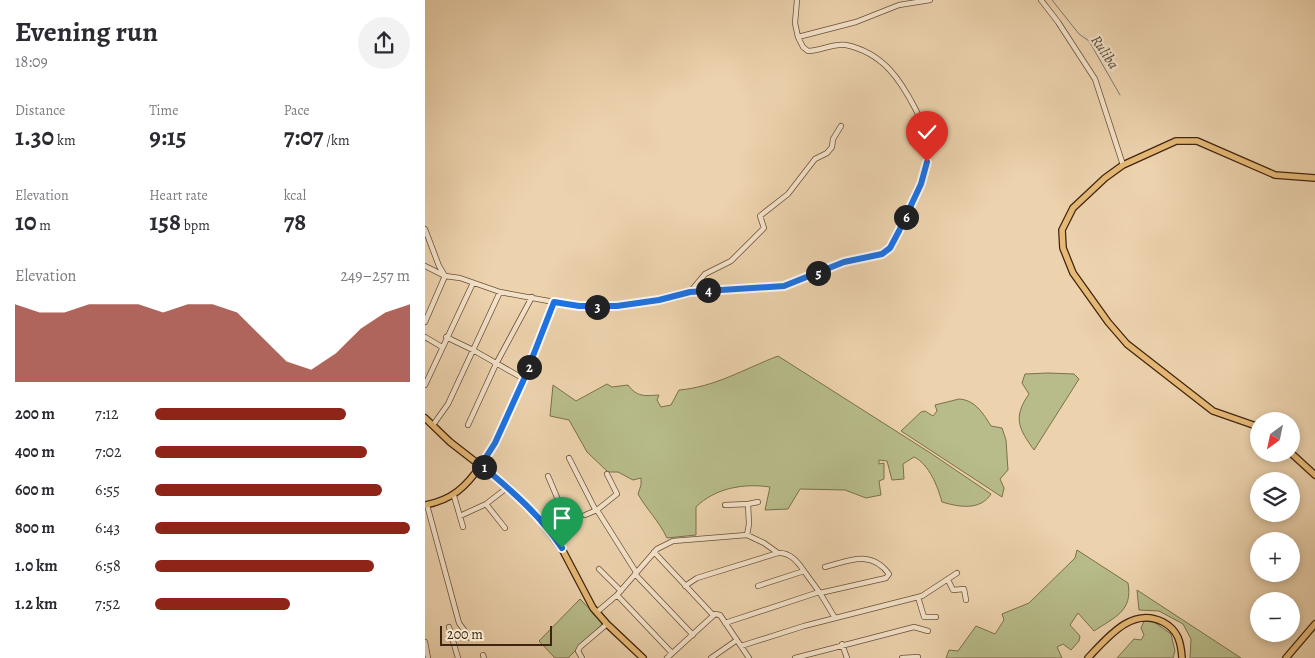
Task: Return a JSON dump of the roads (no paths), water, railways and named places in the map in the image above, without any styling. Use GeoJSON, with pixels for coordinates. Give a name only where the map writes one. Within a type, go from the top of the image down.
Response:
{"type":"FeatureCollection","features":[{"type":"Feature","properties":{"kind":"main road"},"geometry":{"type":"LineString","coordinates":[[1250,424],[1213,410],[1136,352],[1108,322],[1073,273],[1063,248],[1062,230],[1073,208],[1088,192],[1123,165],[1168,144],[1191,140],[1275,175],[1315,178]]}},
{"type":"Feature","properties":{"kind":"main road"},"geometry":{"type":"LineString","coordinates":[[425,418],[508,487],[545,525],[562,548],[597,612],[643,658]]}},
{"type":"Feature","properties":{"kind":"main road"},"geometry":{"type":"LineString","coordinates":[[1300,461],[1315,475]]}},
{"type":"Feature","properties":{"kind":"main road"},"geometry":{"type":"LineString","coordinates":[[426,505],[453,496],[463,489],[481,465]]}},
{"type":"Feature","properties":{"kind":"main road"},"geometry":{"type":"LineString","coordinates":[[1088,658],[1123,625],[1133,619],[1145,617],[1160,621],[1174,631],[1179,639],[1182,658]]}},
{"type":"Feature","properties":{"kind":"main road"},"geometry":{"type":"LineString","coordinates":[[1286,658],[1315,624]]}},
{"type":"Feature","properties":{"kind":"street"},"geometry":{"type":"LineString","coordinates":[[425,266],[445,276],[500,292],[579,306],[617,306],[659,300],[690,292],[784,286],[844,262],[882,254],[890,248],[916,196],[927,162],[927,142],[921,120],[899,79],[886,65],[852,47],[841,44],[808,51],[803,47],[798,37],[795,23],[797,0]]}},
{"type":"Feature","properties":{"kind":"street"},"geometry":{"type":"LineString","coordinates":[[798,37],[856,22],[899,5],[930,0]]}},
{"type":"Feature","properties":{"kind":"street"},"geometry":{"type":"LineString","coordinates":[[1041,0],[1058,22],[1095,79],[1123,165]]}},
{"type":"Feature","properties":{"kind":"street"},"geometry":{"type":"LineString","coordinates":[[690,292],[705,274],[731,261],[754,240],[764,228],[760,216],[788,194],[815,159],[827,153],[833,147],[833,139],[841,126]]}},
{"type":"Feature","properties":{"kind":"street"},"geometry":{"type":"LineString","coordinates":[[425,229],[439,266],[445,276]]}},
{"type":"Feature","properties":{"kind":"street"},"geometry":{"type":"LineString","coordinates":[[425,322],[445,276]]}},
{"type":"Feature","properties":{"kind":"street"},"geometry":{"type":"LineString","coordinates":[[425,385],[473,283]]}},
{"type":"Feature","properties":{"kind":"street"},"geometry":{"type":"LineString","coordinates":[[433,425],[447,404],[500,292]]}},
{"type":"Feature","properties":{"kind":"street"},"geometry":{"type":"LineString","coordinates":[[468,425],[496,364],[532,297]]}},
{"type":"Feature","properties":{"kind":"street"},"geometry":{"type":"LineString","coordinates":[[481,465],[490,452],[524,379],[554,302]]}},
{"type":"Feature","properties":{"kind":"street"},"geometry":{"type":"LineString","coordinates":[[425,337],[442,347]]}},
{"type":"Feature","properties":{"kind":"street"},"geometry":{"type":"LineString","coordinates":[[446,338],[473,350],[524,379]]}},
{"type":"Feature","properties":{"kind":"street"},"geometry":{"type":"LineString","coordinates":[[569,458],[596,510],[636,573],[693,635]]}},
{"type":"Feature","properties":{"kind":"street"},"geometry":{"type":"LineString","coordinates":[[585,515],[596,510],[617,494],[607,474]]}},
{"type":"Feature","properties":{"kind":"street"},"geometry":{"type":"LineString","coordinates":[[545,525],[565,516],[548,476]]}},
{"type":"Feature","properties":{"kind":"street"},"geometry":{"type":"LineString","coordinates":[[460,516],[486,504],[508,487]]}},
{"type":"Feature","properties":{"kind":"street"},"geometry":{"type":"LineString","coordinates":[[453,496],[463,527]]}},
{"type":"Feature","properties":{"kind":"street"},"geometry":{"type":"LineString","coordinates":[[725,505],[758,502]]}},
{"type":"Feature","properties":{"kind":"street"},"geometry":{"type":"LineString","coordinates":[[486,504],[505,528]]}},
{"type":"Feature","properties":{"kind":"street"},"geometry":{"type":"LineString","coordinates":[[747,535],[749,524],[748,504]]}},
{"type":"Feature","properties":{"kind":"street"},"geometry":{"type":"LineString","coordinates":[[426,505],[459,623],[466,635],[470,638],[476,636]]}},
{"type":"Feature","properties":{"kind":"street"},"geometry":{"type":"LineString","coordinates":[[597,612],[619,593],[654,552],[673,541],[747,535],[765,542],[778,553],[791,556],[819,592],[835,618]]}},
{"type":"Feature","properties":{"kind":"street"},"geometry":{"type":"LineString","coordinates":[[654,552],[713,614],[720,615],[749,658]]}},
{"type":"Feature","properties":{"kind":"street"},"geometry":{"type":"LineString","coordinates":[[685,586],[697,578],[778,553]]}},
{"type":"Feature","properties":{"kind":"street"},"geometry":{"type":"LineString","coordinates":[[725,623],[819,592],[886,578],[889,574],[877,562],[867,558],[825,567]]}},
{"type":"Feature","properties":{"kind":"street"},"geometry":{"type":"LineString","coordinates":[[599,569],[672,653]]}},
{"type":"Feature","properties":{"kind":"street"},"geometry":{"type":"LineString","coordinates":[[758,586],[804,571]]}},
{"type":"Feature","properties":{"kind":"street"},"geometry":{"type":"LineString","coordinates":[[741,646],[835,618],[918,597],[957,573]]}},
{"type":"Feature","properties":{"kind":"street"},"geometry":{"type":"LineString","coordinates":[[948,580],[953,590],[964,589],[966,600]]}},
{"type":"Feature","properties":{"kind":"street"},"geometry":{"type":"LineString","coordinates":[[918,597],[924,617],[936,617]]}},
{"type":"Feature","properties":{"kind":"street"},"geometry":{"type":"LineString","coordinates":[[667,658],[713,614]]}},
{"type":"Feature","properties":{"kind":"street"},"geometry":{"type":"LineString","coordinates":[[583,658],[578,651],[580,647],[607,624]]}},
{"type":"Feature","properties":{"kind":"street"},"geometry":{"type":"LineString","coordinates":[[449,627],[458,658]]}},
{"type":"Feature","properties":{"kind":"street"},"geometry":{"type":"LineString","coordinates":[[795,658],[914,627],[928,631]]}},
{"type":"Feature","properties":{"kind":"street"},"geometry":{"type":"LineString","coordinates":[[711,658],[737,640]]}},
{"type":"Feature","properties":{"kind":"street"},"geometry":{"type":"LineString","coordinates":[[425,642],[428,658]]}},
{"type":"Feature","properties":{"kind":"street"},"geometry":{"type":"LineString","coordinates":[[843,644],[847,658]]}},
{"type":"Feature","properties":{"kind":"street"},"geometry":{"type":"LineString","coordinates":[[902,658],[918,657]]}},
{"type":"Feature","properties":{"kind":"waterway","name":"Ruliba"},"geometry":{"type":"LineString","coordinates":[[1052,0],[1079,34],[1089,41],[1120,95]]}}]}
